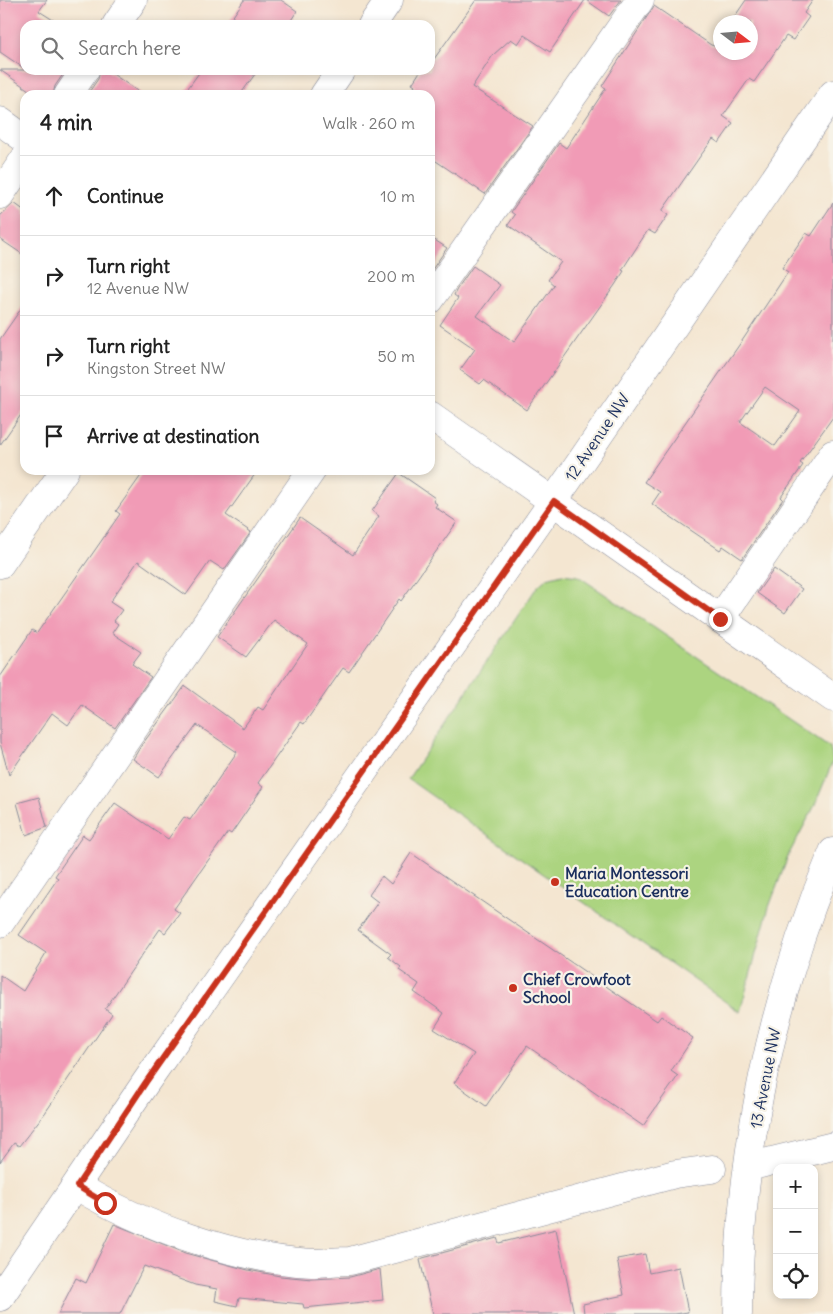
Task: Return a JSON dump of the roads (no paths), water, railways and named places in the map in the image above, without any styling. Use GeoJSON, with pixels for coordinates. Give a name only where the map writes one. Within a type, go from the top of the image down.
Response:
{"type":"FeatureCollection","features":[{"type":"Feature","properties":{"kind":"street"},"geometry":{"type":"LineString","coordinates":[[119,20],[133,0]]}},
{"type":"Feature","properties":{"kind":"street"},"geometry":{"type":"LineString","coordinates":[[375,20],[389,0]]}},
{"type":"Feature","properties":{"kind":"street"},"geometry":{"type":"LineString","coordinates":[[435,293],[640,0]]}},
{"type":"Feature","properties":{"kind":"street"},"geometry":{"type":"LineString","coordinates":[[71,90],[82,75]]}},
{"type":"Feature","properties":{"kind":"street"},"geometry":{"type":"LineString","coordinates":[[327,90],[338,75]]}},
{"type":"Feature","properties":{"kind":"street","name":"12 Avenue NW"},"geometry":{"type":"LineString","coordinates":[[0,1297],[146,1082],[554,501],[833,94]]}},
{"type":"Feature","properties":{"kind":"street"},"geometry":{"type":"LineString","coordinates":[[0,121],[20,135]]}},
{"type":"Feature","properties":{"kind":"street"},"geometry":{"type":"LineString","coordinates":[[0,195],[20,165]]}},
{"type":"Feature","properties":{"kind":"street"},"geometry":{"type":"LineString","coordinates":[[435,418],[833,698]]}},
{"type":"Feature","properties":{"kind":"street"},"geometry":{"type":"LineString","coordinates":[[720,619],[833,454]]}},
{"type":"Feature","properties":{"kind":"street"},"geometry":{"type":"LineString","coordinates":[[0,564],[62,475]]}},
{"type":"Feature","properties":{"kind":"street"},"geometry":{"type":"LineString","coordinates":[[0,923],[309,475]]}},
{"type":"Feature","properties":{"kind":"street","name":"13 Avenue NW"},"geometry":{"type":"LineString","coordinates":[[738,1314],[738,1281],[748,1168],[770,1043],[787,977],[809,909],[833,852]]}},
{"type":"Feature","properties":{"kind":"street"},"geometry":{"type":"LineString","coordinates":[[748,1168],[833,1146]]}},
{"type":"Feature","properties":{"kind":"street"},"geometry":{"type":"LineString","coordinates":[[77,1186],[134,1218],[238,1252],[312,1263],[350,1260],[675,1174],[712,1169]]}},
{"type":"Feature","properties":{"kind":"place","name":"Maria Montessori Education Centre"},"geometry":{"type":"Point","coordinates":[555,882]}},
{"type":"Feature","properties":{"kind":"place","name":"Chief Crowfoot School"},"geometry":{"type":"Point","coordinates":[513,988]}}]}
